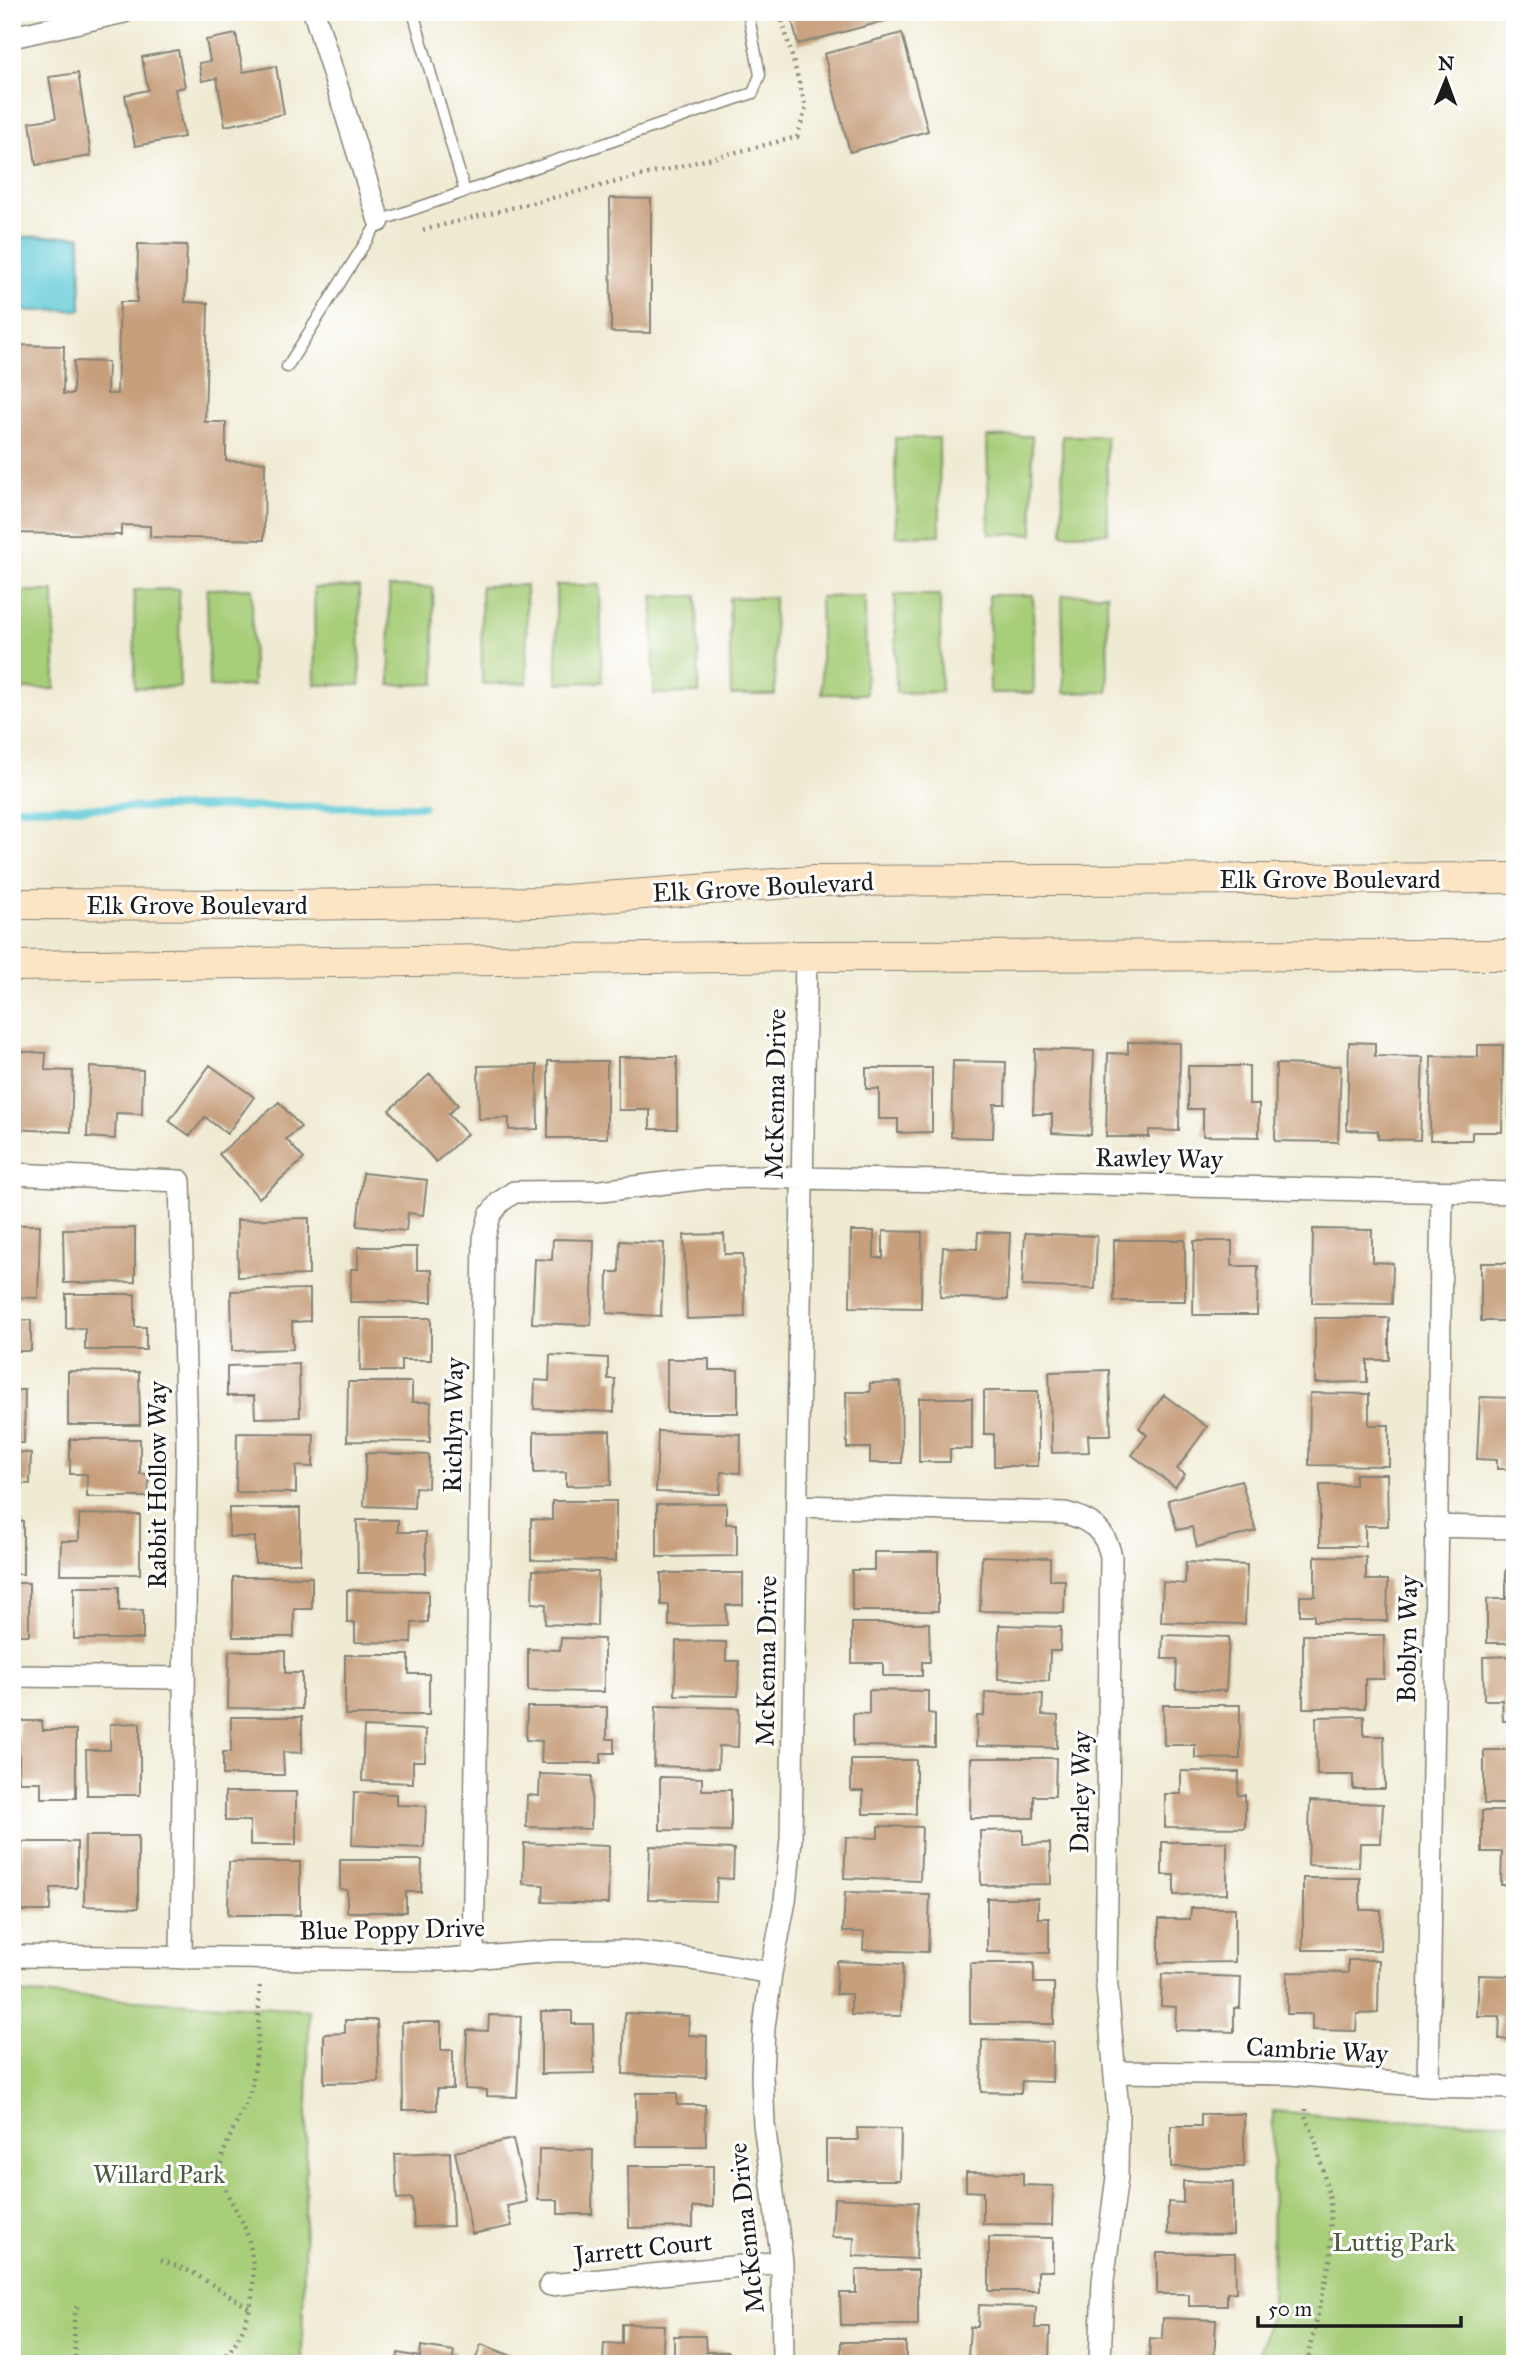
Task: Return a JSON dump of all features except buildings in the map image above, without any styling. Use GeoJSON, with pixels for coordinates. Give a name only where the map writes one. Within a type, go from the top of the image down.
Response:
{"type":"FeatureCollection","features":[{"type":"Feature","properties":{"kind":"main road","name":"Elk Grove Boulevard"},"geometry":{"type":"LineString","coordinates":[[12,904],[539,902],[814,881],[1515,878]]}},
{"type":"Feature","properties":{"kind":"main road"},"geometry":{"type":"LineString","coordinates":[[12,966],[806,956],[1515,955]]}},
{"type":"Feature","properties":{"kind":"street"},"geometry":{"type":"LineString","coordinates":[[12,37],[124,12]]}},
{"type":"Feature","properties":{"kind":"street"},"geometry":{"type":"LineString","coordinates":[[314,12],[379,221]]}},
{"type":"Feature","properties":{"kind":"street","name":"McKenna Drive"},"geometry":{"type":"LineString","coordinates":[[783,2364],[782,2262],[764,2124],[762,2076],[764,2028],[785,1901],[791,1839],[806,956]]}},
{"type":"Feature","properties":{"kind":"street","name":"Rabbit Hollow Way"},"geometry":{"type":"LineString","coordinates":[[12,1174],[180,1181],[187,1443],[181,1958]]}},
{"type":"Feature","properties":{"kind":"street","name":"Richlyn Way"},"geometry":{"type":"LineString","coordinates":[[473,1959],[484,1238],[490,1214],[506,1196],[523,1191],[601,1191],[706,1178],[802,1178]]}},
{"type":"Feature","properties":{"kind":"street","name":"Rawley Way"},"geometry":{"type":"LineString","coordinates":[[802,1178],[1515,1193]]}},
{"type":"Feature","properties":{"kind":"street","name":"Boblyn Way"},"geometry":{"type":"LineString","coordinates":[[1428,2086],[1441,1192]]}},
{"type":"Feature","properties":{"kind":"street","name":"Darley Way"},"geometry":{"type":"LineString","coordinates":[[797,1506],[1065,1513],[1090,1522],[1100,1530],[1107,1541],[1111,1556],[1107,1976],[1118,2110],[1117,2177],[1103,2281],[1100,2364]]}},
{"type":"Feature","properties":{"kind":"street"},"geometry":{"type":"LineString","coordinates":[[1436,1526],[1515,1528]]}},
{"type":"Feature","properties":{"kind":"street"},"geometry":{"type":"LineString","coordinates":[[12,1676],[184,1678]]}},
{"type":"Feature","properties":{"kind":"street","name":"Blue Poppy Drive"},"geometry":{"type":"LineString","coordinates":[[12,1956],[473,1959],[554,1951],[623,1951],[771,1973]]}},
{"type":"Feature","properties":{"kind":"street","name":"Cambrie Way"},"geometry":{"type":"LineString","coordinates":[[1116,2072],[1290,2074],[1428,2086],[1515,2088]]}},
{"type":"Feature","properties":{"kind":"street","name":"Jarrett Court"},"geometry":{"type":"LineString","coordinates":[[550,2285],[782,2262]]}},
{"type":"Feature","properties":{"kind":"lane"},"geometry":{"type":"LineString","coordinates":[[413,12],[465,192]]}},
{"type":"Feature","properties":{"kind":"lane"},"geometry":{"type":"LineString","coordinates":[[287,367],[379,221],[754,93],[760,75],[748,12]]}},
{"type":"Feature","properties":{"kind":"path"},"geometry":{"type":"LineString","coordinates":[[423,230],[797,137],[806,108],[780,12]]}},
{"type":"Feature","properties":{"kind":"path"},"geometry":{"type":"LineString","coordinates":[[216,2364],[234,2346],[254,2290],[251,2250],[246,2232],[224,2186],[222,2163],[224,2151],[246,2105],[255,2068],[261,1958]]}},
{"type":"Feature","properties":{"kind":"path"},"geometry":{"type":"LineString","coordinates":[[1306,2109],[1327,2182],[1331,2235],[1327,2278],[1307,2364]]}},
{"type":"Feature","properties":{"kind":"path"},"geometry":{"type":"LineString","coordinates":[[161,2260],[192,2272],[249,2308]]}},
{"type":"Feature","properties":{"kind":"path"},"geometry":{"type":"LineString","coordinates":[[75,2364],[74,2320],[77,2306]]}},
{"type":"Feature","properties":{"kind":"green space"},"geometry":{"type":"Polygon","coordinates":[[[1032,436],[1033,534],[989,534],[987,437],[1032,436]]]}},
{"type":"Feature","properties":{"kind":"green space"},"geometry":{"type":"Polygon","coordinates":[[[1062,436],[1106,436],[1108,533],[1063,534],[1062,436]]]}},
{"type":"Feature","properties":{"kind":"green space"},"geometry":{"type":"Polygon","coordinates":[[[895,438],[939,438],[940,535],[896,536],[895,438]]]}},
{"type":"Feature","properties":{"kind":"green space"},"geometry":{"type":"Polygon","coordinates":[[[526,585],[527,683],[482,684],[481,586],[526,585]]]}},
{"type":"Feature","properties":{"kind":"green space"},"geometry":{"type":"Polygon","coordinates":[[[556,585],[600,585],[602,682],[557,683],[556,585]]]}},
{"type":"Feature","properties":{"kind":"green space"},"geometry":{"type":"Polygon","coordinates":[[[359,587],[360,685],[315,685],[314,588],[359,587]]]}},
{"type":"Feature","properties":{"kind":"green space"},"geometry":{"type":"Polygon","coordinates":[[[389,587],[433,587],[435,684],[390,685],[389,587]]]}},
{"type":"Feature","properties":{"kind":"green space"},"geometry":{"type":"Polygon","coordinates":[[[252,588],[253,686],[209,687],[207,589],[252,588]]]}},
{"type":"Feature","properties":{"kind":"green space"},"geometry":{"type":"Polygon","coordinates":[[[179,589],[180,687],[135,688],[134,590],[179,589]]]}},
{"type":"Feature","properties":{"kind":"green space"},"geometry":{"type":"Polygon","coordinates":[[[12,591],[54,591],[55,689],[12,689],[12,591]]]}},
{"type":"Feature","properties":{"kind":"green space"},"geometry":{"type":"Polygon","coordinates":[[[1107,594],[1108,692],[1064,693],[1062,595],[1107,594]]]}},
{"type":"Feature","properties":{"kind":"green space"},"geometry":{"type":"Polygon","coordinates":[[[895,595],[940,595],[941,692],[896,693],[895,595]]]}},
{"type":"Feature","properties":{"kind":"green space"},"geometry":{"type":"Polygon","coordinates":[[[989,595],[1033,595],[1034,693],[990,693],[989,595]]]}},
{"type":"Feature","properties":{"kind":"green space"},"geometry":{"type":"Polygon","coordinates":[[[653,596],[697,596],[699,693],[654,694],[653,596]]]}},
{"type":"Feature","properties":{"kind":"green space"},"geometry":{"type":"Polygon","coordinates":[[[865,596],[866,694],[822,694],[820,597],[865,596]]]}},
{"type":"Feature","properties":{"kind":"green space"},"geometry":{"type":"Polygon","coordinates":[[[774,597],[775,695],[731,695],[729,598],[774,597]]]}},
{"type":"Feature","properties":{"kind":"green space","name":"Willard Park"},"geometry":{"type":"Polygon","coordinates":[[[12,1993],[309,2010],[302,2364],[12,2364],[12,1993]]]}},
{"type":"Feature","properties":{"kind":"green space","name":"Luttig Park"},"geometry":{"type":"Polygon","coordinates":[[[1273,2111],[1375,2120],[1515,2122],[1515,2364],[1255,2364],[1272,2313],[1273,2111]]]}},
{"type":"Feature","properties":{"kind":"water"},"geometry":{"type":"Polygon","coordinates":[[[80,236],[81,310],[12,311],[12,237],[80,236]]]}},
{"type":"Feature","properties":{"kind":"waterway"},"geometry":{"type":"LineString","coordinates":[[12,808],[423,806]]}}]}
